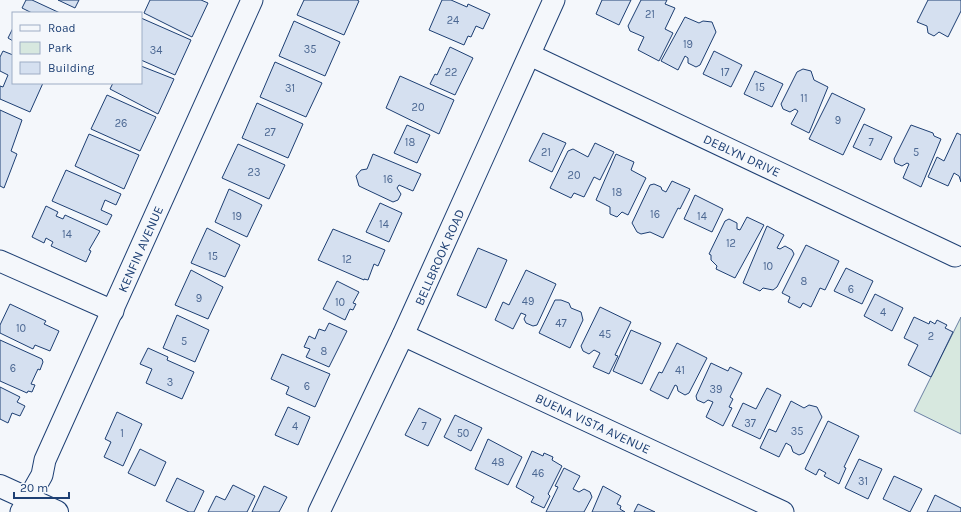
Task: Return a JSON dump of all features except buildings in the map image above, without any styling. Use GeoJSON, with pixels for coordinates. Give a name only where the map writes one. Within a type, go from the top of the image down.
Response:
{"type":"FeatureCollection","features":[{"type":"Feature","properties":{"kind":"main road"},"geometry":{"type":"LineString","coordinates":[[0,486],[25,505],[57,512]]}},
{"type":"Feature","properties":{"kind":"street","name":"KENFIN AVENUE"},"geometry":{"type":"LineString","coordinates":[[25,505],[42,475],[45,460],[252,0]]}},
{"type":"Feature","properties":{"kind":"street","name":"BELLBROOK ROAD"},"geometry":{"type":"LineString","coordinates":[[319,512],[403,335],[554,0]]}},
{"type":"Feature","properties":{"kind":"street","name":"DEBLYN DRIVE"},"geometry":{"type":"LineString","coordinates":[[530,55],[955,256]]}},
{"type":"Feature","properties":{"kind":"street"},"geometry":{"type":"LineString","coordinates":[[0,261],[113,310]]}},
{"type":"Feature","properties":{"kind":"street","name":"BUENA VISTA AVENUE"},"geometry":{"type":"LineString","coordinates":[[403,335],[783,512]]}},
{"type":"Feature","properties":{"kind":"green space"},"geometry":{"type":"Polygon","coordinates":[[[961,317],[961,434],[914,411],[961,317]]]}}]}
